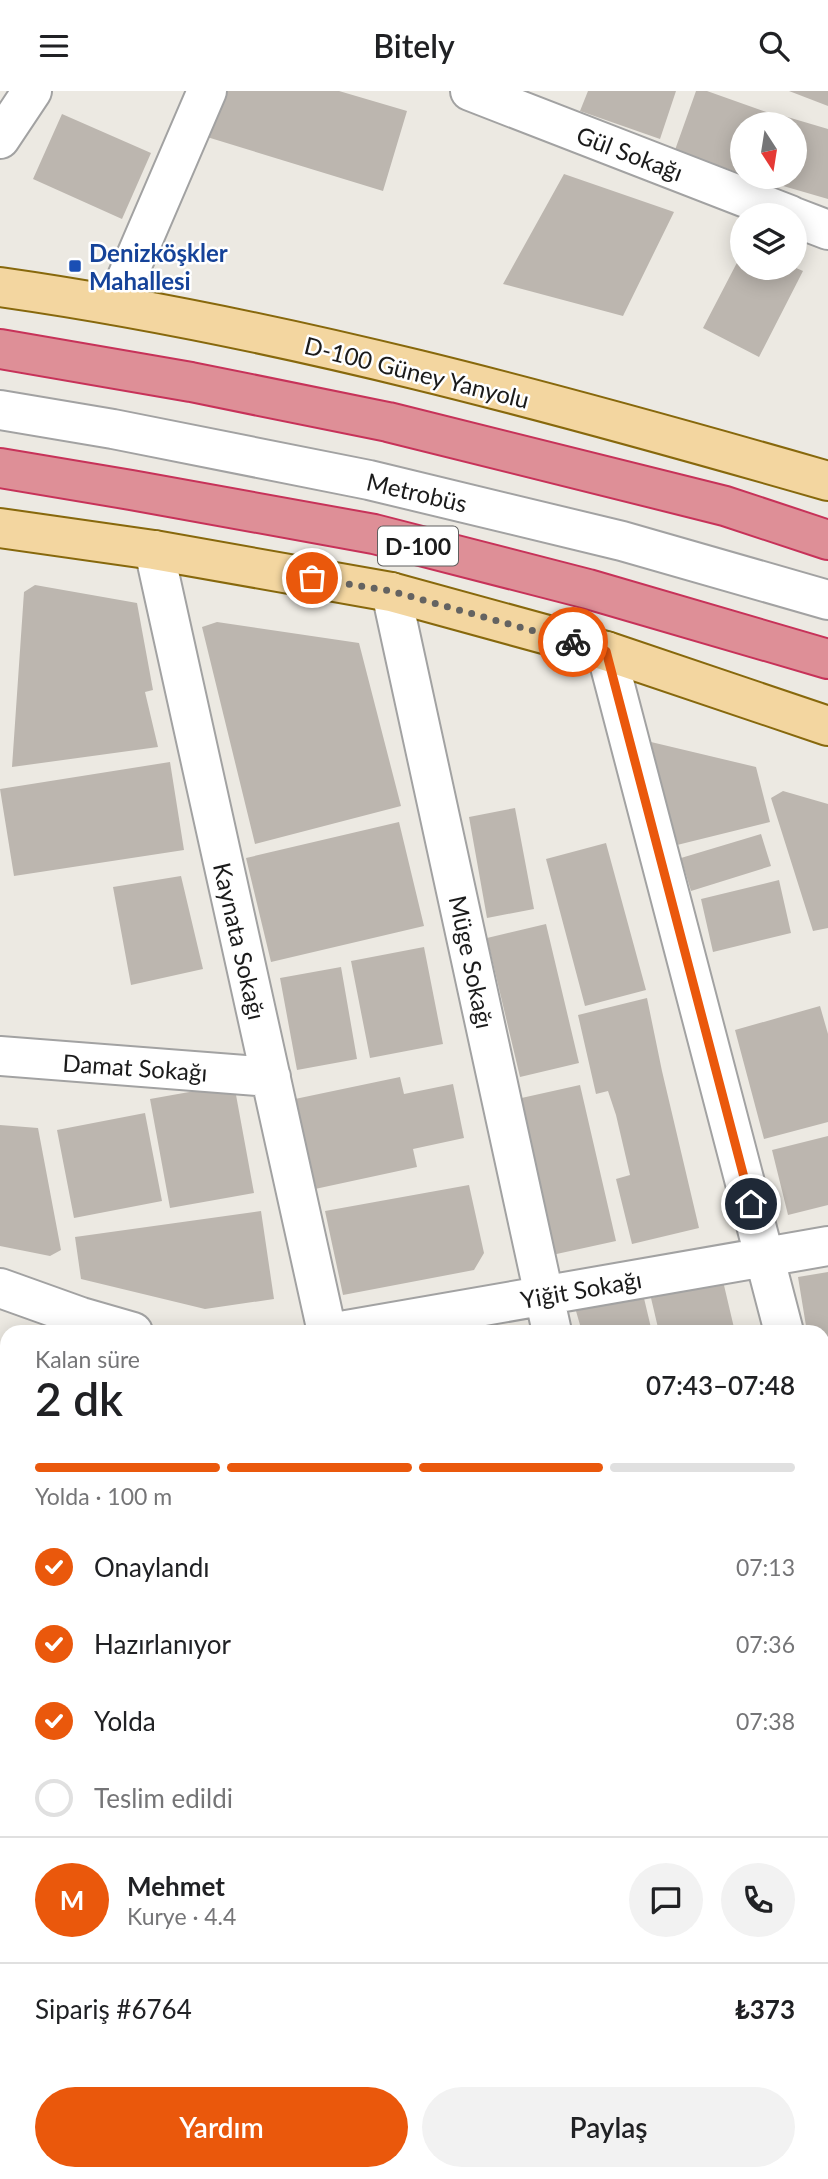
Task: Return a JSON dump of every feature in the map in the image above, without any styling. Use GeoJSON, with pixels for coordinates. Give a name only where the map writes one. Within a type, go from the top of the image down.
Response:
{"type":"FeatureCollection","features":[{"type":"Feature","properties":{"kind":"highway"},"geometry":{"type":"LineString","coordinates":[[0,349],[191,382],[388,422],[725,506],[828,540]]}},
{"type":"Feature","properties":{"kind":"highway","name":"D-100"},"geometry":{"type":"LineString","coordinates":[[0,468],[374,534],[588,589],[828,659]]}},
{"type":"Feature","properties":{"kind":"main road","name":"D-100 Güney Yanyolu"},"geometry":{"type":"LineString","coordinates":[[0,287],[115,305],[448,377],[828,481]]}},
{"type":"Feature","properties":{"kind":"main road"},"geometry":{"type":"LineString","coordinates":[[0,528],[154,550],[391,591],[606,651],[828,726]]}},
{"type":"Feature","properties":{"kind":"street"},"geometry":{"type":"LineString","coordinates":[[0,139],[32,91]]}},
{"type":"Feature","properties":{"kind":"street"},"geometry":{"type":"LineString","coordinates":[[115,305],[207,91]]}},
{"type":"Feature","properties":{"kind":"street","name":"Gül Sokağı"},"geometry":{"type":"LineString","coordinates":[[470,91],[759,203]]}},
{"type":"Feature","properties":{"kind":"street"},"geometry":{"type":"LineString","coordinates":[[807,222],[828,230]]}},
{"type":"Feature","properties":{"kind":"street","name":"Metrobüs"},"geometry":{"type":"LineString","coordinates":[[0,410],[113,429],[369,480],[622,541],[828,600]]}},
{"type":"Feature","properties":{"kind":"street","name":"Kaynata Sokağı"},"geometry":{"type":"LineString","coordinates":[[154,550],[325,1325]]}},
{"type":"Feature","properties":{"kind":"street","name":"Müge Sokağı"},"geometry":{"type":"LineString","coordinates":[[391,591],[550,1325]]}},
{"type":"Feature","properties":{"kind":"street"},"geometry":{"type":"LineString","coordinates":[[606,651],[782,1325]]}},
{"type":"Feature","properties":{"kind":"street","name":"Damat Sokağı"},"geometry":{"type":"LineString","coordinates":[[0,1056],[271,1077]]}},
{"type":"Feature","properties":{"kind":"street","name":"Yiğit Sokağı"},"geometry":{"type":"LineString","coordinates":[[375,1325],[828,1246]]}},
{"type":"Feature","properties":{"kind":"street"},"geometry":{"type":"LineString","coordinates":[[0,1288],[80,1324]]}},
{"type":"Feature","properties":{"kind":"building"},"geometry":{"type":"Polygon","coordinates":[[[222,91],[339,91],[407,111],[383,191],[207,137],[222,91]]]}},
{"type":"Feature","properties":{"kind":"building"},"geometry":{"type":"Polygon","coordinates":[[[588,91],[676,91],[660,139],[580,111],[588,91]]]}},
{"type":"Feature","properties":{"kind":"building"},"geometry":{"type":"Polygon","coordinates":[[[696,91],[707,91],[766,112],[730,112],[730,170],[675,150],[696,91]]]}},
{"type":"Feature","properties":{"kind":"building"},"geometry":{"type":"Polygon","coordinates":[[[789,91],[828,91],[828,106],[789,91]]]}},
{"type":"Feature","properties":{"kind":"building"},"geometry":{"type":"Polygon","coordinates":[[[62,114],[151,153],[122,219],[33,179],[62,114]]]}},
{"type":"Feature","properties":{"kind":"building"},"geometry":{"type":"Polygon","coordinates":[[[807,123],[828,129],[828,199],[794,189],[807,189],[807,123]]]}},
{"type":"Feature","properties":{"kind":"building"},"geometry":{"type":"Polygon","coordinates":[[[564,174],[674,212],[623,316],[503,284],[564,174]]]}},
{"type":"Feature","properties":{"kind":"building"},"geometry":{"type":"Polygon","coordinates":[[[730,276],[730,280],[798,280],[759,357],[703,328],[730,276]]]}},
{"type":"Feature","properties":{"kind":"building"},"geometry":{"type":"Polygon","coordinates":[[[35,585],[137,603],[153,690],[145,692],[158,747],[12,767],[24,592],[35,585]]]}},
{"type":"Feature","properties":{"kind":"building"},"geometry":{"type":"Polygon","coordinates":[[[217,622],[359,643],[401,806],[255,844],[202,627],[217,622]]]}},
{"type":"Feature","properties":{"kind":"building"},"geometry":{"type":"Polygon","coordinates":[[[651,742],[756,767],[770,822],[677,845],[651,742]]]}},
{"type":"Feature","properties":{"kind":"building"},"geometry":{"type":"Polygon","coordinates":[[[170,762],[184,850],[14,876],[0,789],[170,762]]]}},
{"type":"Feature","properties":{"kind":"building"},"geometry":{"type":"Polygon","coordinates":[[[783,791],[828,804],[828,928],[813,931],[771,798],[783,791]]]}},
{"type":"Feature","properties":{"kind":"building"},"geometry":{"type":"Polygon","coordinates":[[[515,808],[534,909],[487,918],[469,817],[515,808]]]}},
{"type":"Feature","properties":{"kind":"building"},"geometry":{"type":"Polygon","coordinates":[[[399,822],[424,926],[271,962],[246,858],[399,822]]]}},
{"type":"Feature","properties":{"kind":"building"},"geometry":{"type":"Polygon","coordinates":[[[761,834],[771,866],[691,891],[681,858],[761,834]]]}},
{"type":"Feature","properties":{"kind":"building"},"geometry":{"type":"Polygon","coordinates":[[[606,843],[646,990],[585,1006],[546,859],[606,843]]]}},
{"type":"Feature","properties":{"kind":"building"},"geometry":{"type":"Polygon","coordinates":[[[181,876],[203,969],[131,985],[113,887],[181,876]]]}},
{"type":"Feature","properties":{"kind":"building"},"geometry":{"type":"Polygon","coordinates":[[[779,880],[791,933],[713,952],[701,899],[779,880]]]}},
{"type":"Feature","properties":{"kind":"building"},"geometry":{"type":"Polygon","coordinates":[[[546,924],[579,1063],[520,1077],[487,938],[546,924]]]}},
{"type":"Feature","properties":{"kind":"building"},"geometry":{"type":"Polygon","coordinates":[[[424,947],[443,1044],[370,1058],[351,961],[424,947]]]}},
{"type":"Feature","properties":{"kind":"building"},"geometry":{"type":"Polygon","coordinates":[[[341,967],[357,1059],[297,1070],[280,978],[341,967]]]}},
{"type":"Feature","properties":{"kind":"building"},"geometry":{"type":"Polygon","coordinates":[[[647,998],[699,1228],[632,1244],[616,1179],[630,1175],[616,1115],[608,1091],[596,1094],[578,1015],[647,998]]]}},
{"type":"Feature","properties":{"kind":"building"},"geometry":{"type":"Polygon","coordinates":[[[820,1006],[828,1034],[828,1122],[764,1139],[735,1030],[820,1006]]]}},
{"type":"Feature","properties":{"kind":"building"},"geometry":{"type":"Polygon","coordinates":[[[400,1077],[404,1094],[453,1084],[464,1138],[413,1149],[417,1167],[315,1189],[295,1099],[400,1077]]]}},
{"type":"Feature","properties":{"kind":"building"},"geometry":{"type":"Polygon","coordinates":[[[234,1084],[254,1193],[170,1208],[150,1099],[234,1084]]]}},
{"type":"Feature","properties":{"kind":"building"},"geometry":{"type":"Polygon","coordinates":[[[580,1085],[616,1241],[552,1255],[517,1099],[580,1085]]]}},
{"type":"Feature","properties":{"kind":"building"},"geometry":{"type":"Polygon","coordinates":[[[145,1113],[162,1201],[74,1218],[57,1130],[145,1113]]]}},
{"type":"Feature","properties":{"kind":"building"},"geometry":{"type":"Polygon","coordinates":[[[0,1125],[38,1128],[61,1250],[50,1256],[0,1246],[0,1125]]]}},
{"type":"Feature","properties":{"kind":"building"},"geometry":{"type":"Polygon","coordinates":[[[828,1136],[828,1205],[788,1215],[772,1150],[828,1136]]]}},
{"type":"Feature","properties":{"kind":"building"},"geometry":{"type":"Polygon","coordinates":[[[469,1185],[484,1253],[474,1270],[343,1295],[325,1211],[469,1185]]]}},
{"type":"Feature","properties":{"kind":"building"},"geometry":{"type":"Polygon","coordinates":[[[261,1211],[274,1299],[205,1309],[81,1279],[75,1237],[261,1211]]]}},
{"type":"Feature","properties":{"kind":"building"},"geometry":{"type":"Polygon","coordinates":[[[828,1272],[828,1325],[806,1325],[798,1277],[828,1272]]]}},
{"type":"Feature","properties":{"kind":"building"},"geometry":{"type":"Polygon","coordinates":[[[723,1281],[733,1325],[657,1325],[651,1298],[723,1281]]]}},
{"type":"Feature","properties":{"kind":"building"},"geometry":{"type":"Polygon","coordinates":[[[643,1294],[650,1325],[580,1325],[576,1311],[643,1294]]]}},
{"type":"Feature","properties":{"kind":"way so far"},"geometry":{"type":"LineString","coordinates":[[312,578],[391,591],[573,642]]}},
{"type":"Feature","properties":{"kind":"place","name":"Denizköşkler Mahallesi"},"geometry":{"type":"Point","coordinates":[75,266]}},
{"type":"Feature","properties":{"kind":"route"},"geometry":{"type":"LineString","coordinates":[[573,642],[606,651],[751,1204]]}}]}
